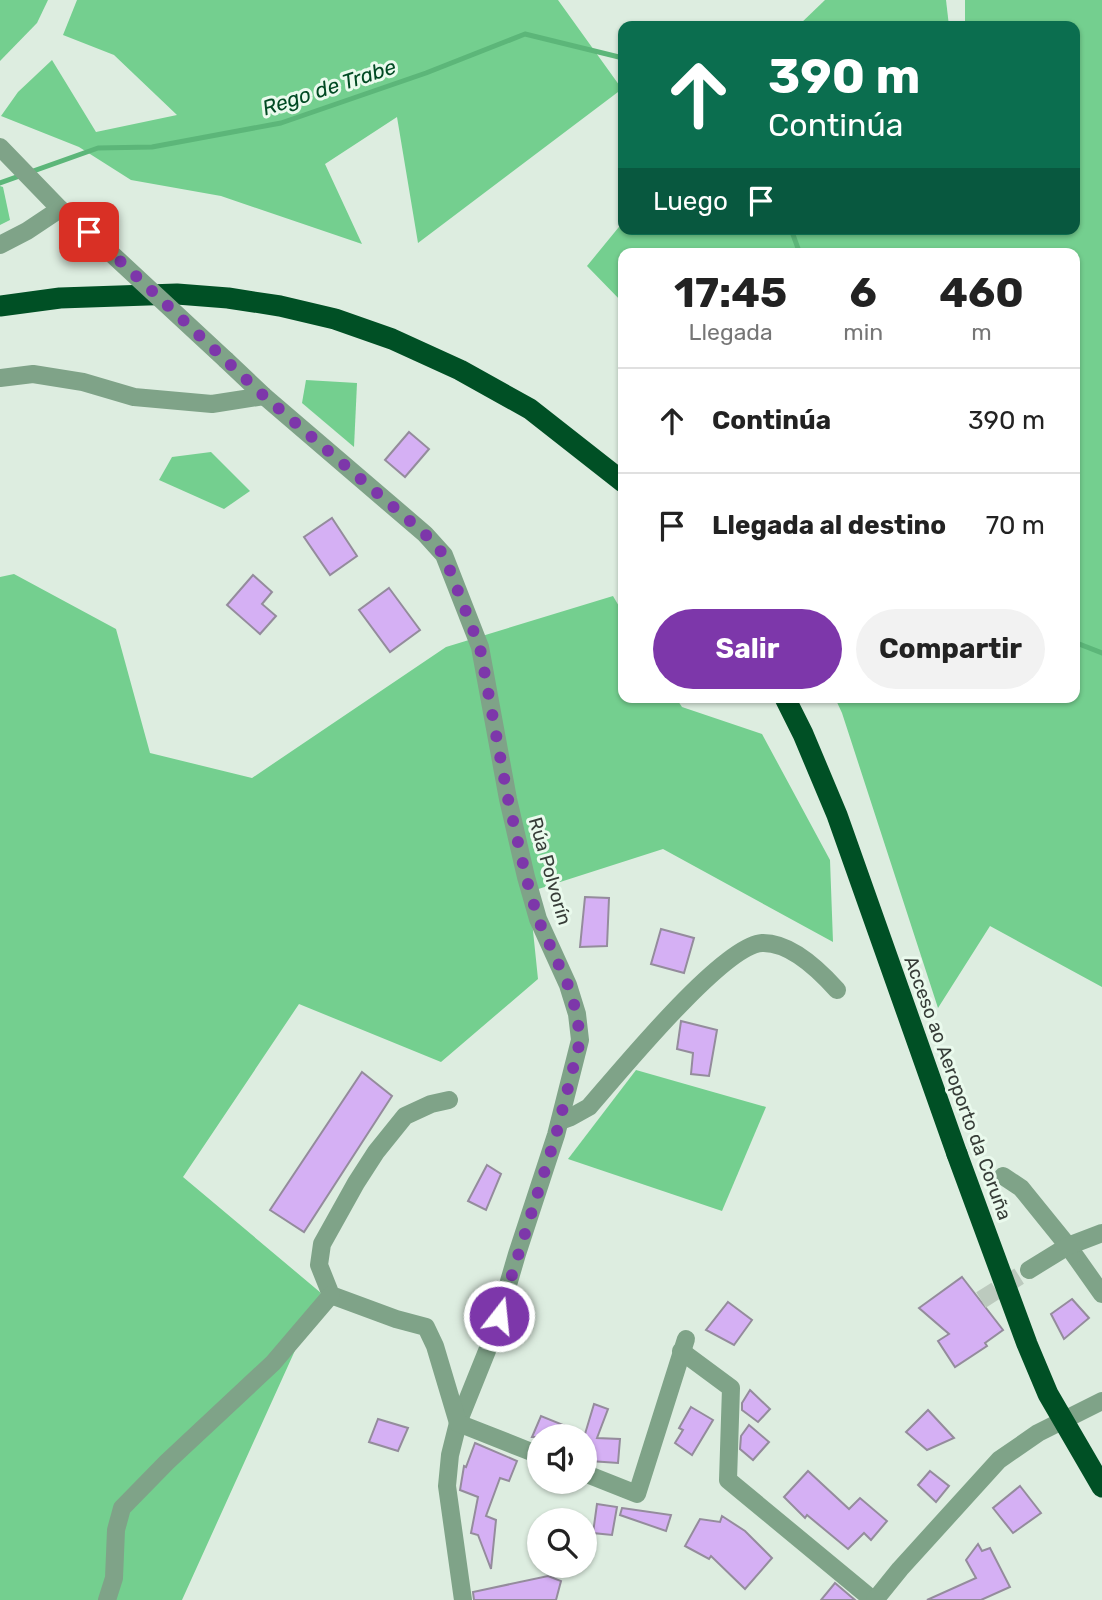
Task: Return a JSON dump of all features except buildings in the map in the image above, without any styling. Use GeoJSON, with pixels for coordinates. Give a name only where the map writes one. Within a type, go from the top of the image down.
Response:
{"type":"FeatureCollection","features":[{"type":"Feature","properties":{"kind":"highway"},"geometry":{"type":"LineString","coordinates":[[0,306],[60,298],[177,294],[267,304],[335,319],[392,339],[460,370],[530,409],[618,478]]}},
{"type":"Feature","properties":{"kind":"highway","name":"Acceso ao Aeroporto da Coruña"},"geometry":{"type":"LineString","coordinates":[[788,703],[837,815],[952,1142],[1027,1344],[1048,1394],[1102,1487]]}},
{"type":"Feature","properties":{"kind":"street","name":"Rúa Polvorín"},"geometry":{"type":"LineString","coordinates":[[0,147],[60,209],[89,232],[264,396],[425,534],[444,555],[480,648],[508,799],[526,877],[538,919],[568,985],[577,1014],[580,1041],[560,1121],[493,1336],[458,1423],[450,1455],[447,1486],[463,1600]]}},
{"type":"Feature","properties":{"kind":"street"},"geometry":{"type":"LineString","coordinates":[[0,245],[60,209]]}},
{"type":"Feature","properties":{"kind":"street"},"geometry":{"type":"LineString","coordinates":[[0,378],[33,374],[83,382],[134,397],[212,404],[264,396]]}},
{"type":"Feature","properties":{"kind":"street"},"geometry":{"type":"LineString","coordinates":[[560,1121],[589,1107],[674,1010],[732,957],[748,947],[763,943],[785,948],[820,972],[837,990]]}},
{"type":"Feature","properties":{"kind":"street"},"geometry":{"type":"LineString","coordinates":[[449,1100],[431,1104],[405,1116],[376,1152],[322,1244],[319,1265],[331,1295],[396,1320],[426,1327],[435,1346],[458,1423],[527,1450]]}},
{"type":"Feature","properties":{"kind":"street"},"geometry":{"type":"LineString","coordinates":[[1003,1176],[1021,1188],[1068,1245],[1102,1294]]}},
{"type":"Feature","properties":{"kind":"street"},"geometry":{"type":"LineString","coordinates":[[1029,1270],[1068,1245],[1102,1233]]}},
{"type":"Feature","properties":{"kind":"street"},"geometry":{"type":"LineString","coordinates":[[107,1600],[114,1578],[116,1530],[122,1508],[166,1462],[273,1363],[331,1295]]}},
{"type":"Feature","properties":{"kind":"street"},"geometry":{"type":"LineString","coordinates":[[597,1478],[637,1494],[683,1345],[730,1388],[728,1480],[874,1600],[999,1460],[1038,1433],[1102,1401]]}},
{"type":"Feature","properties":{"kind":"green space"},"geometry":{"type":"Polygon","coordinates":[[[0,0],[48,0],[37,23],[0,61],[0,0]]]}},
{"type":"Feature","properties":{"kind":"green space"},"geometry":{"type":"Polygon","coordinates":[[[77,0],[558,0],[618,83],[618,92],[418,243],[397,117],[325,164],[362,244],[221,196],[131,180],[79,147],[1,116],[18,92],[52,60],[96,132],[177,115],[114,55],[63,35],[77,0]]]}},
{"type":"Feature","properties":{"kind":"green space"},"geometry":{"type":"Polygon","coordinates":[[[825,0],[946,0],[948,21],[803,21],[825,0]]]}},
{"type":"Feature","properties":{"kind":"green space"},"geometry":{"type":"Polygon","coordinates":[[[965,0],[1102,0],[1102,987],[990,926],[938,1008],[837,703],[1080,703],[1080,248],[618,248],[618,298],[587,266],[618,228],[618,235],[1080,235],[1080,21],[965,21],[965,0]]]}},
{"type":"Feature","properties":{"kind":"green space"},"geometry":{"type":"Polygon","coordinates":[[[0,186],[3,187],[10,220],[0,225],[0,186]]]}},
{"type":"Feature","properties":{"kind":"green space"},"geometry":{"type":"Polygon","coordinates":[[[306,380],[357,383],[354,447],[302,403],[306,380]]]}},
{"type":"Feature","properties":{"kind":"green space"},"geometry":{"type":"Polygon","coordinates":[[[211,452],[250,491],[224,509],[159,480],[172,457],[211,452]]]}},
{"type":"Feature","properties":{"kind":"green space"},"geometry":{"type":"Polygon","coordinates":[[[14,574],[116,629],[150,753],[252,778],[446,647],[613,596],[618,604],[618,703],[679,703],[682,707],[762,734],[830,860],[833,942],[663,849],[529,892],[538,979],[441,1062],[299,1004],[183,1177],[321,1293],[182,1600],[0,1600],[0,577],[14,574]]]}},
{"type":"Feature","properties":{"kind":"green space"},"geometry":{"type":"Polygon","coordinates":[[[636,1070],[766,1107],[722,1211],[568,1159],[636,1070]]]}},
{"type":"Feature","properties":{"kind":"waterway","name":"Rego de Trabe"},"geometry":{"type":"LineString","coordinates":[[0,183],[98,148],[152,147],[281,123],[426,73],[525,34],[618,57]]}},
{"type":"Feature","properties":{"kind":"waterway","name":"Rego de Trabe"},"geometry":{"type":"LineString","coordinates":[[793,235],[798,248]]}},
{"type":"Feature","properties":{"kind":"waterway","name":"Rego de Trabe"},"geometry":{"type":"LineString","coordinates":[[1080,644],[1102,653]]}},
{"type":"Feature","properties":{"kind":"tunnel"},"geometry":{"type":"LineString","coordinates":[[981,1300],[1029,1270]]}},
{"type":"Feature","properties":{"kind":"route"},"geometry":{"type":"LineString","coordinates":[[89,232],[264,396],[425,534],[444,555],[467,612],[480,648],[508,799],[526,877],[538,919],[568,985],[577,1014],[580,1041],[556,1135],[499,1316]]}}]}
